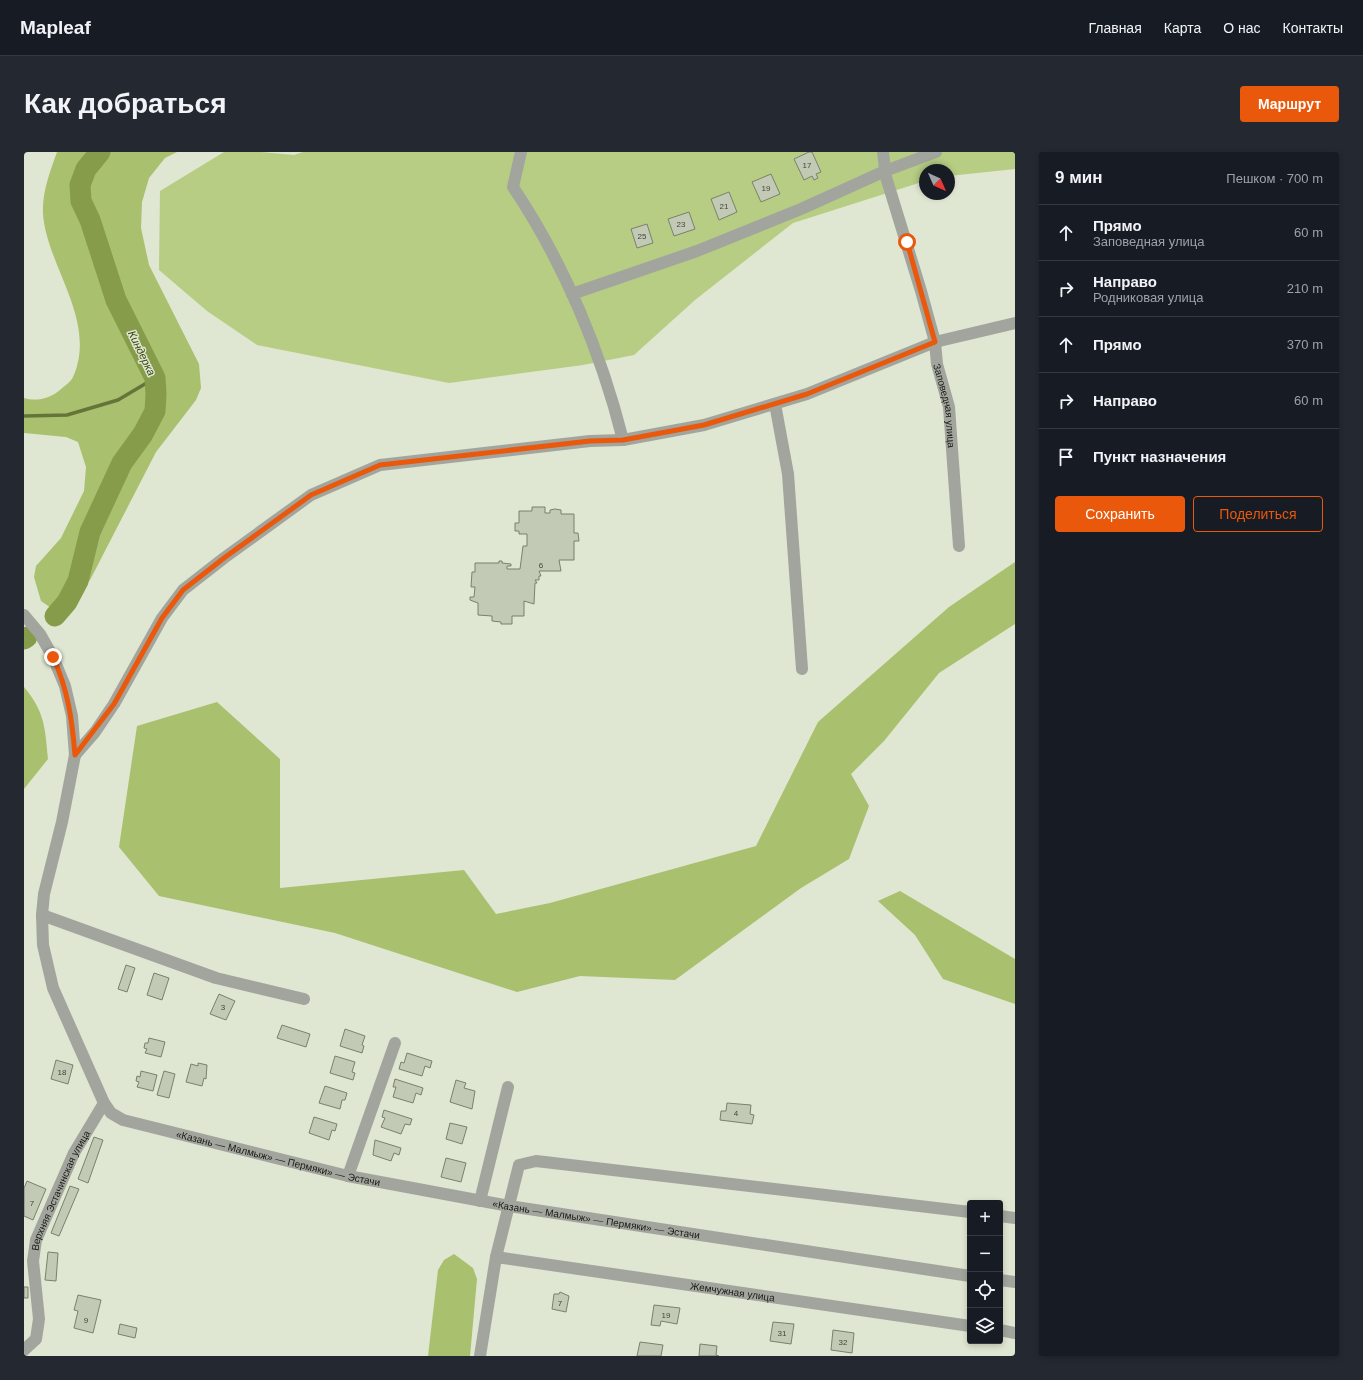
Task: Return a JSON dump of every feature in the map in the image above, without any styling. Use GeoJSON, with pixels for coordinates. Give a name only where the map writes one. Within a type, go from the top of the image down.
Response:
{"type":"FeatureCollection","features":[{"type":"Feature","properties":{"kind":"street"},"geometry":{"type":"LineString","coordinates":[[521,152],[513,187],[540,229],[572,294],[606,383],[623,440]]}},
{"type":"Feature","properties":{"kind":"street","name":"Заповедная улица"},"geometry":{"type":"LineString","coordinates":[[883,152],[886,171],[935,342],[937,364],[949,407],[959,546]]}},
{"type":"Feature","properties":{"kind":"street"},"geometry":{"type":"LineString","coordinates":[[572,294],[697,251],[801,209],[886,171],[936,152]]}},
{"type":"Feature","properties":{"kind":"street"},"geometry":{"type":"LineString","coordinates":[[75,755],[114,704],[162,618],[183,590],[224,558],[311,495],[380,465],[590,441],[623,440],[704,425],[807,394],[935,342],[1015,323]]}},
{"type":"Feature","properties":{"kind":"street"},"geometry":{"type":"LineString","coordinates":[[775,404],[789,481],[802,669]]}},
{"type":"Feature","properties":{"kind":"street","name":"«Казань — Малмыж» — Пермяки» — Эстачи"},"geometry":{"type":"LineString","coordinates":[[24,615],[40,634],[53,657],[65,686],[72,716],[75,755],[62,822],[44,894],[42,915],[43,945],[53,988],[104,1103],[111,1114],[123,1120],[348,1176],[480,1201],[967,1276]]}},
{"type":"Feature","properties":{"kind":"street"},"geometry":{"type":"LineString","coordinates":[[42,915],[216,978],[304,999]]}},
{"type":"Feature","properties":{"kind":"street"},"geometry":{"type":"LineString","coordinates":[[348,1176],[395,1042]]}},
{"type":"Feature","properties":{"kind":"street"},"geometry":{"type":"LineString","coordinates":[[480,1201],[508,1087]]}},
{"type":"Feature","properties":{"kind":"street","name":"Верхняя Эстачинская улица"},"geometry":{"type":"LineString","coordinates":[[24,1350],[36,1339],[39,1319],[33,1261],[36,1240],[74,1153],[104,1103]]}},
{"type":"Feature","properties":{"kind":"street"},"geometry":{"type":"LineString","coordinates":[[480,1356],[496,1257],[519,1165],[536,1160],[967,1212]]}},
{"type":"Feature","properties":{"kind":"street"},"geometry":{"type":"LineString","coordinates":[[1003,1216],[1015,1218]]}},
{"type":"Feature","properties":{"kind":"street","name":"Жемчужная улица"},"geometry":{"type":"LineString","coordinates":[[496,1257],[967,1326]]}},
{"type":"Feature","properties":{"kind":"street"},"geometry":{"type":"LineString","coordinates":[[1003,1280],[1015,1282]]}},
{"type":"Feature","properties":{"kind":"street"},"geometry":{"type":"LineString","coordinates":[[1003,1331],[1015,1333]]}},
{"type":"Feature","properties":{"kind":"green space"},"geometry":{"type":"Polygon","coordinates":[[[57,152],[177,152],[165,158],[149,178],[142,202],[141,228],[149,265],[199,364],[201,388],[196,400],[156,452],[90,580],[73,597],[51,608],[41,601],[34,577],[36,566],[61,538],[84,491],[86,467],[78,442],[66,437],[24,433],[24,398],[34,400],[48,397],[56,393],[72,379],[79,356],[79,335],[76,315],[46,234],[43,214],[45,190],[57,152]]]}},
{"type":"Feature","properties":{"kind":"green space"},"geometry":{"type":"Polygon","coordinates":[[[224,152],[261,152],[294,155],[303,152],[1015,152],[1015,169],[955,175],[955,164],[919,164],[919,183],[793,223],[695,300],[634,355],[583,365],[449,383],[257,345],[207,311],[159,270],[160,191],[224,152]]]}},
{"type":"Feature","properties":{"kind":"green space"},"geometry":{"type":"Polygon","coordinates":[[[1015,562],[1015,624],[939,673],[884,741],[851,774],[869,806],[849,859],[801,888],[675,980],[580,976],[517,992],[335,933],[159,896],[119,847],[137,726],[217,702],[280,759],[280,888],[464,870],[496,914],[550,903],[756,846],[818,722],[949,607],[1015,562]]]}},
{"type":"Feature","properties":{"kind":"green space"},"geometry":{"type":"Polygon","coordinates":[[[24,687],[36,704],[43,721],[48,759],[24,789],[24,687]]]}},
{"type":"Feature","properties":{"kind":"green space"},"geometry":{"type":"Polygon","coordinates":[[[900,891],[1015,959],[1015,1004],[943,979],[915,935],[878,901],[900,891]]]}},
{"type":"Feature","properties":{"kind":"green space"},"geometry":{"type":"Polygon","coordinates":[[[454,1254],[473,1268],[477,1279],[470,1356],[428,1356],[438,1270],[444,1260],[454,1254]]]}},
{"type":"Feature","properties":{"kind":"building"},"geometry":{"type":"Polygon","coordinates":[[[812,152],[821,172],[816,174],[818,178],[814,180],[812,176],[804,180],[794,159],[812,152]]]}},
{"type":"Feature","properties":{"kind":"building"},"geometry":{"type":"Polygon","coordinates":[[[771,174],[780,194],[761,202],[752,182],[771,174]]]}},
{"type":"Feature","properties":{"kind":"building"},"geometry":{"type":"Polygon","coordinates":[[[729,192],[737,212],[719,220],[711,199],[729,192]]]}},
{"type":"Feature","properties":{"kind":"building"},"geometry":{"type":"Polygon","coordinates":[[[689,212],[695,229],[674,236],[668,219],[689,212]]]}},
{"type":"Feature","properties":{"kind":"building"},"geometry":{"type":"Polygon","coordinates":[[[647,224],[653,243],[637,248],[631,229],[647,224]]]}},
{"type":"Feature","properties":{"kind":"building"},"geometry":{"type":"Polygon","coordinates":[[[532,507],[545,507],[545,513],[550,513],[550,510],[555,509],[561,510],[561,514],[574,514],[574,533],[578,533],[579,541],[574,541],[574,560],[559,560],[561,571],[539,571],[541,576],[539,576],[539,580],[535,580],[537,583],[535,583],[534,604],[524,601],[524,616],[512,616],[512,624],[501,624],[501,622],[492,621],[492,616],[478,615],[478,603],[470,600],[470,597],[474,597],[475,587],[471,587],[472,572],[475,572],[475,563],[499,563],[499,561],[502,561],[502,563],[511,564],[511,566],[507,566],[507,569],[520,569],[523,546],[527,546],[527,534],[519,534],[519,531],[515,531],[515,523],[519,523],[519,511],[532,511],[532,507]]]}},
{"type":"Feature","properties":{"kind":"building"},"geometry":{"type":"Polygon","coordinates":[[[126,965],[135,968],[127,992],[118,989],[126,965]]]}},
{"type":"Feature","properties":{"kind":"building"},"geometry":{"type":"Polygon","coordinates":[[[154,973],[169,978],[162,1000],[147,995],[154,973]]]}},
{"type":"Feature","properties":{"kind":"building"},"geometry":{"type":"Polygon","coordinates":[[[219,994],[235,1001],[226,1020],[210,1014],[219,994]]]}},
{"type":"Feature","properties":{"kind":"building"},"geometry":{"type":"Polygon","coordinates":[[[282,1025],[310,1034],[306,1047],[277,1038],[282,1025]]]}},
{"type":"Feature","properties":{"kind":"building"},"geometry":{"type":"Polygon","coordinates":[[[345,1029],[365,1036],[362,1045],[364,1046],[362,1053],[340,1046],[345,1029]]]}},
{"type":"Feature","properties":{"kind":"building"},"geometry":{"type":"Polygon","coordinates":[[[149,1038],[165,1042],[161,1057],[145,1053],[147,1049],[144,1048],[145,1043],[148,1043],[149,1038]]]}},
{"type":"Feature","properties":{"kind":"building"},"geometry":{"type":"Polygon","coordinates":[[[407,1053],[432,1061],[430,1068],[425,1066],[422,1076],[399,1069],[401,1062],[404,1063],[407,1053]]]}},
{"type":"Feature","properties":{"kind":"building"},"geometry":{"type":"Polygon","coordinates":[[[335,1056],[355,1062],[352,1072],[355,1073],[353,1080],[330,1073],[335,1056]]]}},
{"type":"Feature","properties":{"kind":"building"},"geometry":{"type":"Polygon","coordinates":[[[56,1060],[73,1065],[68,1084],[51,1079],[56,1060]]]}},
{"type":"Feature","properties":{"kind":"building"},"geometry":{"type":"Polygon","coordinates":[[[198,1063],[207,1065],[206,1079],[204,1078],[202,1086],[186,1082],[191,1064],[198,1066],[198,1063]]]}},
{"type":"Feature","properties":{"kind":"building"},"geometry":{"type":"Polygon","coordinates":[[[141,1071],[157,1075],[153,1091],[137,1087],[139,1082],[136,1081],[137,1076],[140,1077],[141,1071]]]}},
{"type":"Feature","properties":{"kind":"building"},"geometry":{"type":"Polygon","coordinates":[[[164,1071],[175,1074],[169,1098],[157,1095],[164,1071]]]}},
{"type":"Feature","properties":{"kind":"building"},"geometry":{"type":"Polygon","coordinates":[[[395,1079],[423,1088],[421,1095],[416,1093],[413,1103],[393,1097],[396,1087],[393,1087],[395,1079]]]}},
{"type":"Feature","properties":{"kind":"building"},"geometry":{"type":"Polygon","coordinates":[[[456,1080],[466,1083],[464,1088],[475,1091],[472,1109],[450,1102],[456,1080]]]}},
{"type":"Feature","properties":{"kind":"building"},"geometry":{"type":"Polygon","coordinates":[[[325,1086],[347,1093],[345,1100],[342,1100],[340,1109],[319,1103],[325,1086]]]}},
{"type":"Feature","properties":{"kind":"building"},"geometry":{"type":"Polygon","coordinates":[[[727,1103],[751,1105],[750,1114],[754,1115],[752,1124],[720,1120],[721,1111],[726,1111],[727,1103]]]}},
{"type":"Feature","properties":{"kind":"building"},"geometry":{"type":"Polygon","coordinates":[[[384,1110],[412,1119],[410,1125],[405,1124],[401,1134],[381,1127],[385,1118],[382,1117],[384,1110]]]}},
{"type":"Feature","properties":{"kind":"building"},"geometry":{"type":"Polygon","coordinates":[[[314,1117],[337,1124],[335,1131],[332,1130],[329,1140],[309,1133],[314,1117]]]}},
{"type":"Feature","properties":{"kind":"building"},"geometry":{"type":"Polygon","coordinates":[[[450,1123],[467,1127],[462,1144],[446,1139],[450,1123]]]}},
{"type":"Feature","properties":{"kind":"building"},"geometry":{"type":"Polygon","coordinates":[[[94,1137],[103,1140],[88,1183],[78,1179],[94,1137]]]}},
{"type":"Feature","properties":{"kind":"building"},"geometry":{"type":"Polygon","coordinates":[[[375,1140],[401,1148],[399,1155],[394,1153],[391,1161],[373,1155],[375,1140]]]}},
{"type":"Feature","properties":{"kind":"building"},"geometry":{"type":"Polygon","coordinates":[[[446,1158],[466,1163],[461,1182],[441,1177],[446,1158]]]}},
{"type":"Feature","properties":{"kind":"building"},"geometry":{"type":"Polygon","coordinates":[[[27,1181],[46,1189],[33,1220],[24,1216],[24,1188],[27,1181]]]}},
{"type":"Feature","properties":{"kind":"building"},"geometry":{"type":"Polygon","coordinates":[[[70,1186],[79,1189],[59,1236],[51,1233],[70,1186]]]}},
{"type":"Feature","properties":{"kind":"building"},"geometry":{"type":"Polygon","coordinates":[[[48,1252],[58,1253],[56,1281],[45,1280],[48,1252]]]}},
{"type":"Feature","properties":{"kind":"building"},"geometry":{"type":"Polygon","coordinates":[[[24,1287],[28,1287],[28,1298],[24,1298],[24,1287]]]}},
{"type":"Feature","properties":{"kind":"building"},"geometry":{"type":"Polygon","coordinates":[[[560,1292],[569,1296],[566,1312],[552,1309],[554,1294],[559,1294],[560,1292]]]}},
{"type":"Feature","properties":{"kind":"building"},"geometry":{"type":"Polygon","coordinates":[[[78,1295],[101,1300],[93,1333],[74,1328],[78,1311],[74,1310],[78,1295]]]}},
{"type":"Feature","properties":{"kind":"building"},"geometry":{"type":"Polygon","coordinates":[[[654,1305],[680,1308],[677,1324],[661,1321],[660,1326],[651,1325],[654,1305]]]}},
{"type":"Feature","properties":{"kind":"building"},"geometry":{"type":"Polygon","coordinates":[[[773,1322],[794,1324],[791,1344],[770,1341],[773,1322]]]}},
{"type":"Feature","properties":{"kind":"building"},"geometry":{"type":"Polygon","coordinates":[[[120,1324],[137,1328],[135,1338],[118,1334],[120,1324]]]}},
{"type":"Feature","properties":{"kind":"building"},"geometry":{"type":"Polygon","coordinates":[[[833,1330],[854,1333],[852,1353],[831,1350],[833,1330]]]}},
{"type":"Feature","properties":{"kind":"building"},"geometry":{"type":"Polygon","coordinates":[[[640,1342],[663,1345],[661,1356],[637,1356],[640,1342]]]}},
{"type":"Feature","properties":{"kind":"building"},"geometry":{"type":"Polygon","coordinates":[[[700,1344],[717,1346],[716,1355],[719,1356],[699,1356],[700,1344]]]}},
{"type":"Feature","properties":{"kind":"waterway","name":"Киндерка"},"geometry":{"type":"LineString","coordinates":[[55,616],[67,602],[78,581],[90,532],[122,463],[143,434],[155,411],[155,378],[116,300],[90,220],[81,201],[80,185],[86,169],[100,152]]}},
{"type":"Feature","properties":{"kind":"waterway"},"geometry":{"type":"LineString","coordinates":[[24,416],[67,415],[118,400],[155,378]]}},
{"type":"Feature","properties":{"kind":"route"},"geometry":{"type":"LineString","coordinates":[[53,657],[65,686],[72,716],[75,755],[95,732],[114,704],[162,618],[183,590],[224,558],[311,495],[380,465],[590,441],[623,440],[704,425],[807,394],[935,342],[922,291],[907,242]]}}]}
